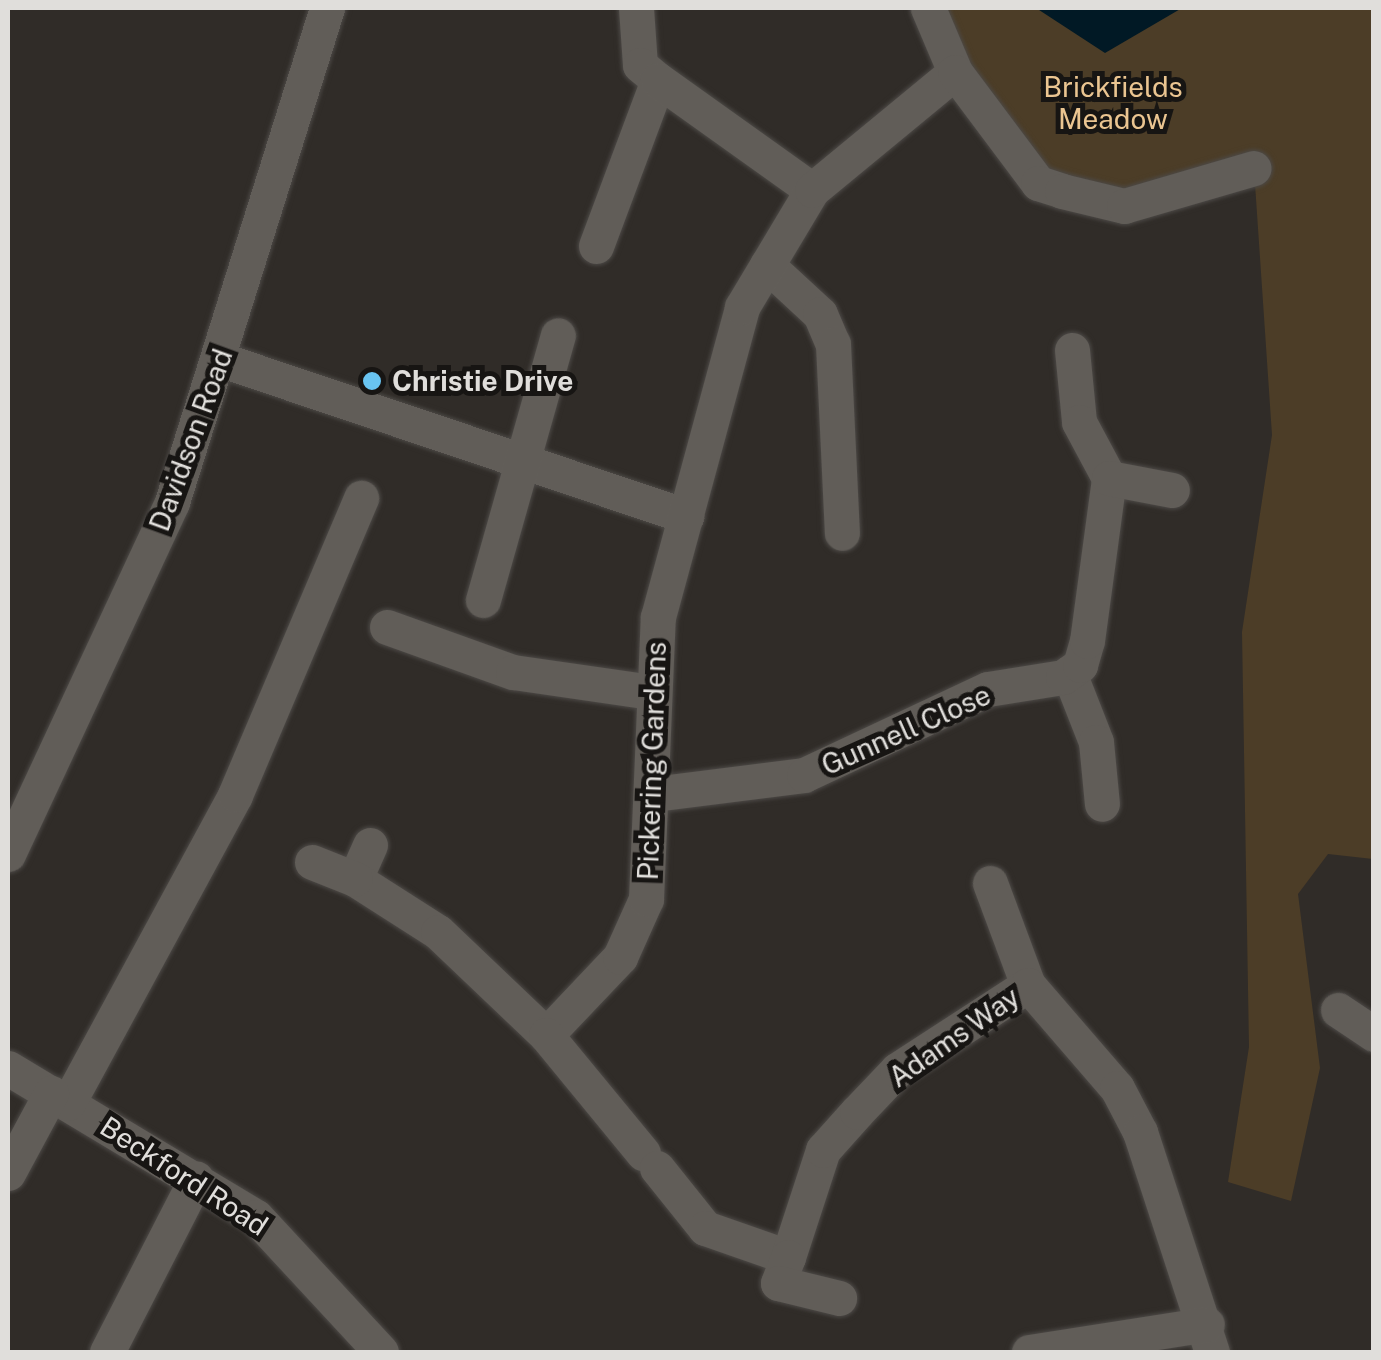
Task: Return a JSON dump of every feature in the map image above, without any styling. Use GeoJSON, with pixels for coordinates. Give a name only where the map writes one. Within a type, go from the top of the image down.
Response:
{"type":"FeatureCollection","features":[{"type":"Feature","properties":{"kind":"street","name":"Davidson Road"},"geometry":{"type":"LineString","coordinates":[[8,854],[172,502],[222,360],[327,8]]}},
{"type":"Feature","properties":{"kind":"street"},"geometry":{"type":"LineString","coordinates":[[636,8],[640,65],[812,190]]}},
{"type":"Feature","properties":{"kind":"street"},"geometry":{"type":"LineString","coordinates":[[928,8],[955,72],[1038,183],[1124,206],[1254,168]]}},
{"type":"Feature","properties":{"kind":"street"},"geometry":{"type":"LineString","coordinates":[[222,360],[686,516],[742,307],[812,190],[955,72]]}},
{"type":"Feature","properties":{"kind":"street"},"geometry":{"type":"LineString","coordinates":[[596,246],[658,80]]}},
{"type":"Feature","properties":{"kind":"street"},"geometry":{"type":"LineString","coordinates":[[767,265],[820,314],[840,394],[842,533]]}},
{"type":"Feature","properties":{"kind":"street"},"geometry":{"type":"LineString","coordinates":[[483,600],[518,461],[558,335]]}},
{"type":"Feature","properties":{"kind":"street"},"geometry":{"type":"LineString","coordinates":[[1072,350],[1079,422],[1109,478],[1087,641],[1069,673],[1096,742],[1102,804]]}},
{"type":"Feature","properties":{"kind":"street"},"geometry":{"type":"LineString","coordinates":[[1109,478],[1172,490]]}},
{"type":"Feature","properties":{"kind":"street"},"geometry":{"type":"LineString","coordinates":[[8,1172],[59,1098],[211,844],[317,618],[361,498]]}},
{"type":"Feature","properties":{"kind":"street","name":"Pickering Gardens"},"geometry":{"type":"LineString","coordinates":[[546,1035],[636,927],[652,872],[651,692],[658,617],[686,516]]}},
{"type":"Feature","properties":{"kind":"street"},"geometry":{"type":"LineString","coordinates":[[388,627],[552,682],[651,692]]}},
{"type":"Feature","properties":{"kind":"street","name":"Gunnell Close"},"geometry":{"type":"LineString","coordinates":[[654,794],[804,776],[988,689],[1069,673]]}},
{"type":"Feature","properties":{"kind":"street"},"geometry":{"type":"LineString","coordinates":[[355,879],[370,845]]}},
{"type":"Feature","properties":{"kind":"street"},"geometry":{"type":"LineString","coordinates":[[312,862],[355,879],[438,932],[546,1035],[706,1228],[788,1257],[778,1284],[840,1298]]}},
{"type":"Feature","properties":{"kind":"street","name":"Adams Way"},"geometry":{"type":"LineString","coordinates":[[990,883],[1028,985],[1118,1088],[1177,1226],[1210,1338]]}},
{"type":"Feature","properties":{"kind":"street","name":"Adams Way"},"geometry":{"type":"LineString","coordinates":[[788,1257],[823,1150],[897,1070],[1028,985]]}},
{"type":"Feature","properties":{"kind":"street"},"geometry":{"type":"LineString","coordinates":[[1338,1010],[1374,1034]]}},
{"type":"Feature","properties":{"kind":"street","name":"Beckford Road"},"geometry":{"type":"LineString","coordinates":[[8,1068],[256,1217],[381,1352]]}},
{"type":"Feature","properties":{"kind":"street"},"geometry":{"type":"LineString","coordinates":[[108,1352],[196,1180]]}},
{"type":"Feature","properties":{"kind":"street"},"geometry":{"type":"LineString","coordinates":[[1029,1352],[1210,1338]]}},
{"type":"Feature","properties":{"kind":"green space","name":"Brickfields Meadow"},"geometry":{"type":"Polygon","coordinates":[[[941,8],[1373,8],[1373,859],[1328,854],[1298,894],[1320,1068],[1291,1201],[1228,1182],[1249,1047],[1242,632],[1272,435],[1254,169],[1125,200],[1030,195],[941,8]]]}},
{"type":"Feature","properties":{"kind":"water"},"geometry":{"type":"Polygon","coordinates":[[[1036,8],[1182,8],[1105,53],[1036,8]]]}},
{"type":"Feature","properties":{"kind":"place","name":"Christie Drive"},"geometry":{"type":"Point","coordinates":[372,381]}}]}
